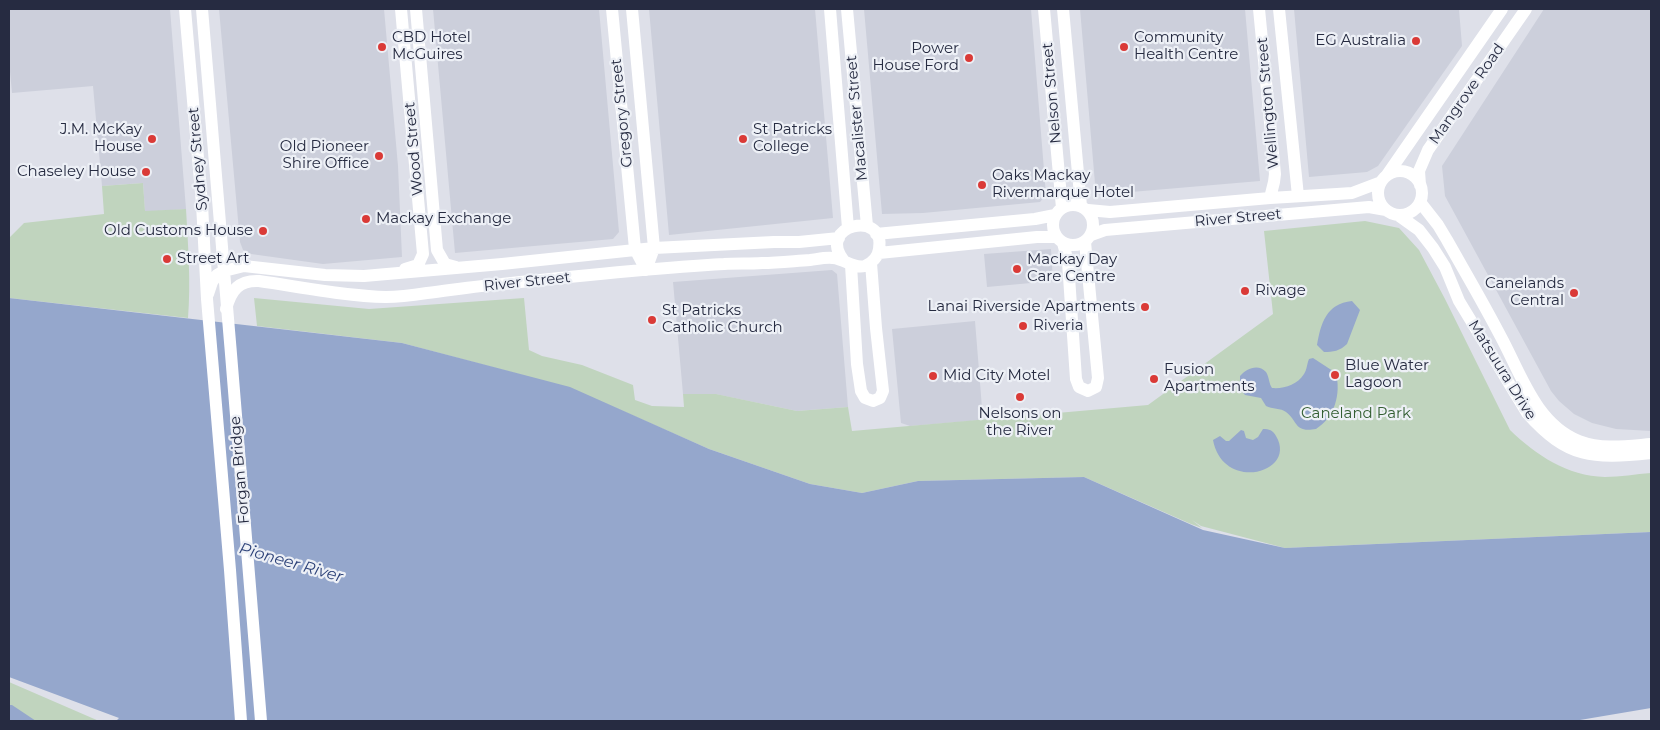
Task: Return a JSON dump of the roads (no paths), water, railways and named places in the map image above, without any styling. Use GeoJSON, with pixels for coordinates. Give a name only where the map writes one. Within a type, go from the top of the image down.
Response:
{"type":"FeatureCollection","features":[{"type":"Feature","properties":{"kind":"street","name":"Sydney Street"},"geometry":{"type":"LineString","coordinates":[[185,9],[202,204],[207,305]]}},
{"type":"Feature","properties":{"kind":"street","name":"Sydney Street"},"geometry":{"type":"LineString","coordinates":[[202,9],[226,309]]}},
{"type":"Feature","properties":{"kind":"street","name":"Wood Street"},"geometry":{"type":"LineString","coordinates":[[395,274],[417,266],[423,256],[401,9]]}},
{"type":"Feature","properties":{"kind":"street","name":"Wood Street"},"geometry":{"type":"LineString","coordinates":[[416,9],[438,253],[447,265],[463,268]]}},
{"type":"Feature","properties":{"kind":"street","name":"Gregory Street"},"geometry":{"type":"LineString","coordinates":[[612,9],[635,250],[646,270]]}},
{"type":"Feature","properties":{"kind":"street","name":"Gregory Street"},"geometry":{"type":"LineString","coordinates":[[632,9],[654,248],[646,270]]}},
{"type":"Feature","properties":{"kind":"street","name":"Macalister Street"},"geometry":{"type":"LineString","coordinates":[[830,9],[848,228]]}},
{"type":"Feature","properties":{"kind":"street","name":"Macalister Street"},"geometry":{"type":"LineString","coordinates":[[847,9],[872,230]]}},
{"type":"Feature","properties":{"kind":"street","name":"Nelson Street"},"geometry":{"type":"LineString","coordinates":[[1044,9],[1061,188],[1058,212]]}},
{"type":"Feature","properties":{"kind":"street","name":"Nelson Street"},"geometry":{"type":"LineString","coordinates":[[1063,9],[1084,208]]}},
{"type":"Feature","properties":{"kind":"street","name":"Wellington Street"},"geometry":{"type":"LineString","coordinates":[[1259,9],[1274,174],[1270,198]]}},
{"type":"Feature","properties":{"kind":"street","name":"Wellington Street"},"geometry":{"type":"LineString","coordinates":[[1279,9],[1298,196]]}},
{"type":"Feature","properties":{"kind":"street","name":"Mangrove Road"},"geometry":{"type":"LineString","coordinates":[[1384,179],[1502,9]]}},
{"type":"Feature","properties":{"kind":"street","name":"Mangrove Road"},"geometry":{"type":"LineString","coordinates":[[1420,185],[1419,171],[1428,150],[1526,9]]}},
{"type":"Feature","properties":{"kind":"street"},"geometry":{"type":"LineString","coordinates":[[403,29],[418,28]]}},
{"type":"Feature","properties":{"kind":"street"},"geometry":{"type":"LineString","coordinates":[[408,85],[423,84]]}},
{"type":"Feature","properties":{"kind":"street"},"geometry":{"type":"LineString","coordinates":[[414,157],[429,156]]}},
{"type":"Feature","properties":{"kind":"street"},"geometry":{"type":"LineString","coordinates":[[1392,172],[1406,172],[1412,175],[1420,185],[1420,202],[1411,212],[1392,212],[1379,200],[1378,194],[1384,179],[1392,172]]}},
{"type":"Feature","properties":{"kind":"street","name":"River Street"},"geometry":{"type":"LineString","coordinates":[[1084,208],[1110,212],[1352,193],[1384,179]]}},
{"type":"Feature","properties":{"kind":"street"},"geometry":{"type":"LineString","coordinates":[[202,204],[218,194]]}},
{"type":"Feature","properties":{"kind":"street","name":"Matsuura Drive"},"geometry":{"type":"LineString","coordinates":[[1420,202],[1443,232],[1501,336],[1525,386],[1546,418],[1562,431],[1579,441],[1601,447],[1651,444]]}},
{"type":"Feature","properties":{"kind":"street"},"geometry":{"type":"LineString","coordinates":[[872,230],[879,240],[875,258],[876,328],[883,391],[880,398],[873,401],[865,398],[861,391],[848,263],[838,250],[839,238],[842,232],[857,225],[872,230],[1042,218],[1058,212],[1068,205],[1084,208],[1094,222],[1088,238],[1098,378],[1096,387],[1088,391],[1079,387],[1076,379],[1068,262],[1053,226],[1058,212]]}},
{"type":"Feature","properties":{"kind":"street","name":"River Street"},"geometry":{"type":"LineString","coordinates":[[1088,238],[1105,230],[1369,207],[1392,212]]}},
{"type":"Feature","properties":{"kind":"street","name":"Matsuura Drive"},"geometry":{"type":"LineString","coordinates":[[1392,212],[1418,230],[1427,240],[1445,267],[1467,315],[1527,414],[1541,429],[1557,442],[1588,455],[1613,457],[1651,453]]}},
{"type":"Feature","properties":{"kind":"street"},"geometry":{"type":"LineString","coordinates":[[632,218],[642,223],[647,221],[652,215]]}},
{"type":"Feature","properties":{"kind":"street"},"geometry":{"type":"LineString","coordinates":[[848,263],[864,266],[875,258],[1037,237],[1060,240],[1074,245],[1088,238]]}},
{"type":"Feature","properties":{"kind":"street","name":"River Street"},"geometry":{"type":"LineString","coordinates":[[224,271],[249,266],[340,276],[395,274],[654,248],[799,242],[839,238]]}},
{"type":"Feature","properties":{"kind":"street","name":"River Street"},"geometry":{"type":"LineString","coordinates":[[226,309],[233,290],[249,281],[383,297],[646,270],[832,258],[848,263]]}},
{"type":"Feature","properties":{"kind":"street"},"geometry":{"type":"LineString","coordinates":[[207,305],[212,282],[217,275],[224,271]]}},
{"type":"Feature","properties":{"kind":"street"},"geometry":{"type":"LineString","coordinates":[[395,274],[383,281],[382,285],[385,289],[407,288],[425,293]]}},
{"type":"Feature","properties":{"kind":"street","name":"Forgan Bridge"},"geometry":{"type":"LineString","coordinates":[[207,305],[230,560],[241,721]]}},
{"type":"Feature","properties":{"kind":"street","name":"Forgan Bridge"},"geometry":{"type":"LineString","coordinates":[[226,309],[261,721]]}},
{"type":"Feature","properties":{"kind":"street"},"geometry":{"type":"LineString","coordinates":[[856,329],[876,328]]}},
{"type":"Feature","properties":{"kind":"water","name":"Pioneer River"},"geometry":{"type":"Polygon","coordinates":[[[9,298],[402,343],[570,387],[709,449],[810,484],[862,493],[918,481],[1084,477],[1203,530],[1285,548],[1651,532],[1651,708],[1574,721],[116,721],[119,718],[9,677],[9,298]]]}},
{"type":"Feature","properties":{"kind":"water"},"geometry":{"type":"Polygon","coordinates":[[[1352,301],[1360,310],[1347,344],[1336,351],[1324,352],[1317,345],[1320,329],[1326,316],[1336,306],[1352,301]]]}},
{"type":"Feature","properties":{"kind":"water"},"geometry":{"type":"Polygon","coordinates":[[[1313,358],[1336,373],[1338,389],[1332,412],[1323,424],[1316,429],[1300,428],[1286,412],[1266,406],[1261,398],[1245,395],[1240,389],[1240,376],[1245,371],[1256,367],[1266,372],[1272,388],[1290,386],[1301,378],[1309,359],[1313,358]]]}},
{"type":"Feature","properties":{"kind":"water"},"geometry":{"type":"Polygon","coordinates":[[[1263,429],[1274,432],[1280,449],[1277,460],[1268,468],[1256,472],[1243,472],[1230,467],[1219,457],[1213,440],[1220,436],[1229,441],[1241,430],[1244,431],[1246,438],[1253,440],[1258,437],[1263,429]]]}},
{"type":"Feature","properties":{"kind":"water"},"geometry":{"type":"Polygon","coordinates":[[[9,705],[12,705],[36,721],[9,721],[9,705]]]}},
{"type":"Feature","properties":{"kind":"place","name":"EG Australia"},"geometry":{"type":"Point","coordinates":[1416,41]}},
{"type":"Feature","properties":{"kind":"place","name":"CBD Hotel McGuires"},"geometry":{"type":"Point","coordinates":[382,47]}},
{"type":"Feature","properties":{"kind":"place","name":"Community Health Centre"},"geometry":{"type":"Point","coordinates":[1124,47]}},
{"type":"Feature","properties":{"kind":"place","name":"Power House Ford"},"geometry":{"type":"Point","coordinates":[969,58]}},
{"type":"Feature","properties":{"kind":"place","name":"J.M. McKay House"},"geometry":{"type":"Point","coordinates":[152,139]}},
{"type":"Feature","properties":{"kind":"place","name":"St Patricks College"},"geometry":{"type":"Point","coordinates":[743,139]}},
{"type":"Feature","properties":{"kind":"place","name":"Old Pioneer Shire Office"},"geometry":{"type":"Point","coordinates":[379,156]}},
{"type":"Feature","properties":{"kind":"place","name":"Chaseley House"},"geometry":{"type":"Point","coordinates":[146,172]}},
{"type":"Feature","properties":{"kind":"place","name":"Oaks Mackay Rivermarque Hotel"},"geometry":{"type":"Point","coordinates":[982,185]}},
{"type":"Feature","properties":{"kind":"place","name":"Mackay Exchange"},"geometry":{"type":"Point","coordinates":[366,219]}},
{"type":"Feature","properties":{"kind":"place","name":"Old Customs House"},"geometry":{"type":"Point","coordinates":[263,231]}},
{"type":"Feature","properties":{"kind":"place","name":"Street Art"},"geometry":{"type":"Point","coordinates":[167,259]}},
{"type":"Feature","properties":{"kind":"place","name":"Mackay Day Care Centre"},"geometry":{"type":"Point","coordinates":[1017,269]}},
{"type":"Feature","properties":{"kind":"place","name":"Rivage"},"geometry":{"type":"Point","coordinates":[1245,291]}},
{"type":"Feature","properties":{"kind":"place","name":"Canelands Central"},"geometry":{"type":"Point","coordinates":[1574,293]}},
{"type":"Feature","properties":{"kind":"place","name":"Lanai Riverside Apartments"},"geometry":{"type":"Point","coordinates":[1145,307]}},
{"type":"Feature","properties":{"kind":"place","name":"St Patricks Catholic Church"},"geometry":{"type":"Point","coordinates":[652,320]}},
{"type":"Feature","properties":{"kind":"place","name":"Riveria"},"geometry":{"type":"Point","coordinates":[1023,326]}},
{"type":"Feature","properties":{"kind":"place","name":"Blue Water Lagoon"},"geometry":{"type":"Point","coordinates":[1335,375]}},
{"type":"Feature","properties":{"kind":"place","name":"Mid City Motel"},"geometry":{"type":"Point","coordinates":[933,376]}},
{"type":"Feature","properties":{"kind":"place","name":"Fusion Apartments"},"geometry":{"type":"Point","coordinates":[1154,379]}},
{"type":"Feature","properties":{"kind":"place","name":"Nelsons on the River"},"geometry":{"type":"Point","coordinates":[1020,397]}},
{"type":"Feature","properties":{"kind":"park label","name":"Caneland Park"},"geometry":{"type":"Point","coordinates":[1356,414]}}]}
